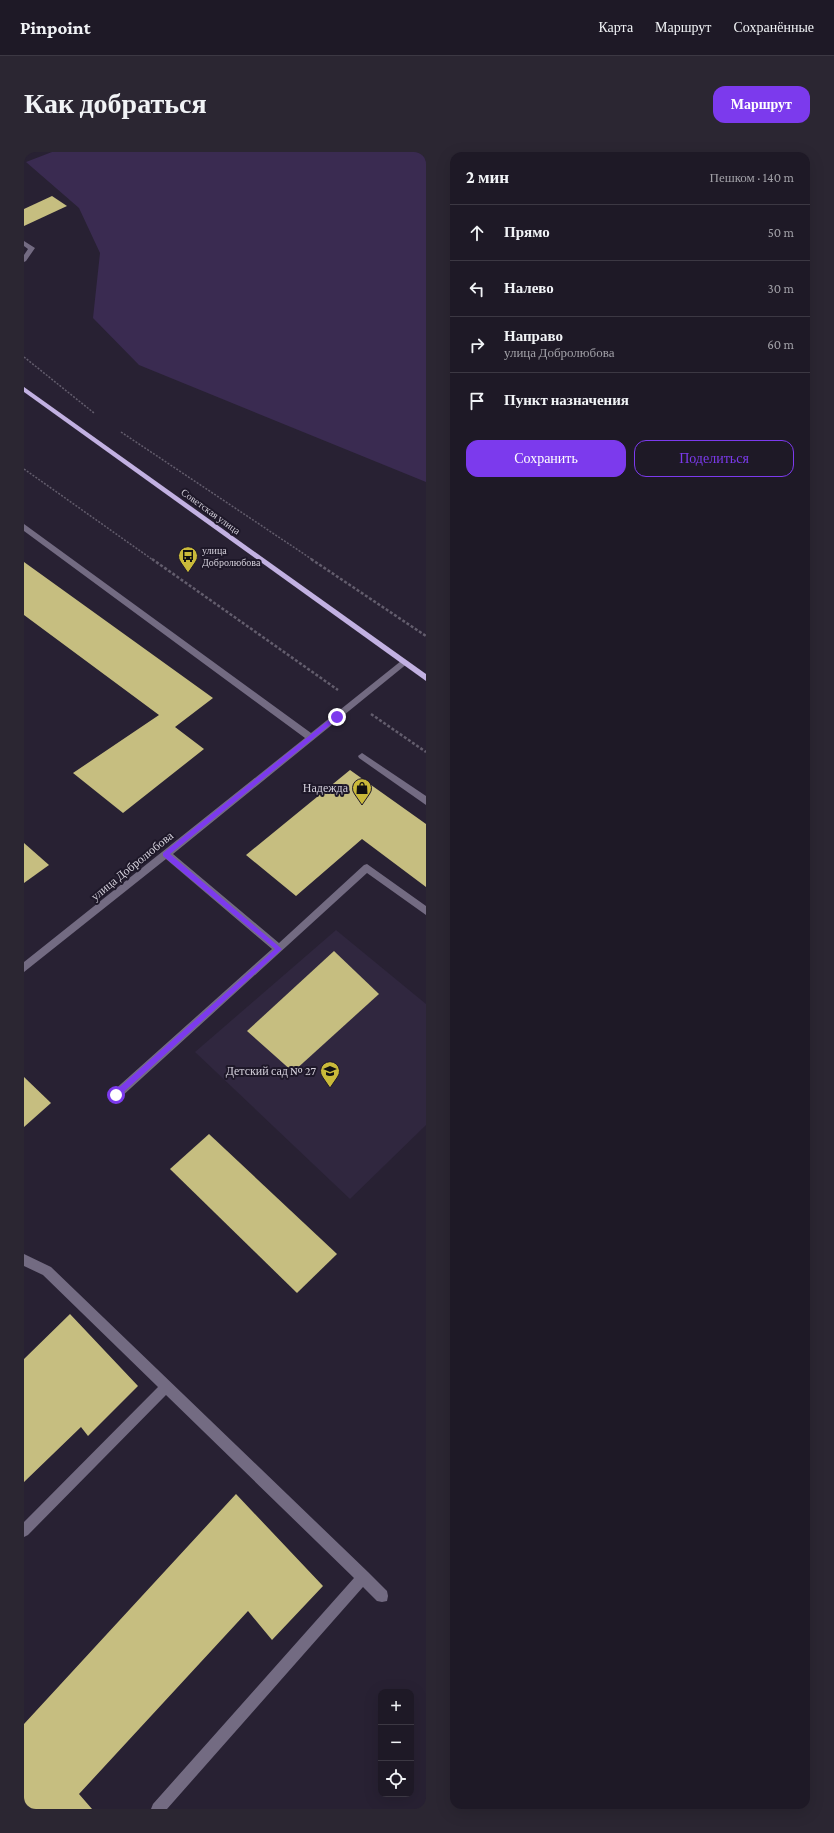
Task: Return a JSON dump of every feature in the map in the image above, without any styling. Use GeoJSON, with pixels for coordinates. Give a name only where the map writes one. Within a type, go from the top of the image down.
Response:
{"type":"FeatureCollection","features":[{"type":"Feature","properties":{"kind":"main road","name":"Советская улица"},"geometry":{"type":"LineString","coordinates":[[24,389],[426,678]]}},
{"type":"Feature","properties":{"kind":"street"},"geometry":{"type":"LineString","coordinates":[[24,243],[32,248],[24,260]]}},
{"type":"Feature","properties":{"kind":"street"},"geometry":{"type":"LineString","coordinates":[[24,527],[311,738]]}},
{"type":"Feature","properties":{"kind":"street","name":"улица Добролюбова"},"geometry":{"type":"LineString","coordinates":[[24,968],[404,663]]}},
{"type":"Feature","properties":{"kind":"street"},"geometry":{"type":"LineString","coordinates":[[362,756],[426,802]]}},
{"type":"Feature","properties":{"kind":"street"},"geometry":{"type":"LineString","coordinates":[[166,854],[279,949]]}},
{"type":"Feature","properties":{"kind":"street"},"geometry":{"type":"LineString","coordinates":[[116,1095],[367,868],[426,911]]}},
{"type":"Feature","properties":{"kind":"street"},"geometry":{"type":"LineString","coordinates":[[24,1260],[47,1271],[382,1596]]}},
{"type":"Feature","properties":{"kind":"street"},"geometry":{"type":"LineString","coordinates":[[24,1531],[167,1386]]}},
{"type":"Feature","properties":{"kind":"street"},"geometry":{"type":"LineString","coordinates":[[158,1809],[362,1576]]}},
{"type":"Feature","properties":{"kind":"path"},"geometry":{"type":"LineString","coordinates":[[24,357],[96,415]]}},
{"type":"Feature","properties":{"kind":"path"},"geometry":{"type":"LineString","coordinates":[[115,429],[426,636]]}},
{"type":"Feature","properties":{"kind":"path"},"geometry":{"type":"LineString","coordinates":[[24,469],[342,693]]}},
{"type":"Feature","properties":{"kind":"path"},"geometry":{"type":"LineString","coordinates":[[368,711],[426,752]]}},
{"type":"Feature","properties":{"kind":"shaded area"},"geometry":{"type":"Polygon","coordinates":[[[52,152],[426,152],[426,482],[139,365],[93,318],[100,253],[79,208],[26,162],[52,152]]]}},
{"type":"Feature","properties":{"kind":"shaded area","name":"Детский сад № 27"},"geometry":{"type":"Polygon","coordinates":[[[336,930],[426,1004],[426,1125],[350,1199],[195,1052],[336,930]]]}},
{"type":"Feature","properties":{"kind":"building"},"geometry":{"type":"Polygon","coordinates":[[[52,196],[67,206],[24,226],[24,209],[52,196]]]}},
{"type":"Feature","properties":{"kind":"building"},"geometry":{"type":"Polygon","coordinates":[[[24,562],[213,698],[175,727],[204,749],[123,813],[73,773],[159,715],[24,615],[24,562]]]}},
{"type":"Feature","properties":{"kind":"building"},"geometry":{"type":"Polygon","coordinates":[[[350,770],[426,824],[426,887],[362,839],[296,896],[246,855],[350,770]]]}},
{"type":"Feature","properties":{"kind":"building"},"geometry":{"type":"Polygon","coordinates":[[[24,843],[49,865],[24,883],[24,843]]]}},
{"type":"Feature","properties":{"kind":"building"},"geometry":{"type":"Polygon","coordinates":[[[334,951],[379,994],[293,1072],[247,1031],[334,951]]]}},
{"type":"Feature","properties":{"kind":"building"},"geometry":{"type":"Polygon","coordinates":[[[24,1077],[51,1103],[24,1127],[24,1077]]]}},
{"type":"Feature","properties":{"kind":"building"},"geometry":{"type":"Polygon","coordinates":[[[209,1134],[337,1254],[297,1293],[170,1169],[209,1134]]]}},
{"type":"Feature","properties":{"kind":"building"},"geometry":{"type":"Polygon","coordinates":[[[70,1314],[138,1386],[88,1436],[81,1427],[24,1482],[24,1359],[70,1314]]]}},
{"type":"Feature","properties":{"kind":"building"},"geometry":{"type":"Polygon","coordinates":[[[236,1494],[323,1586],[272,1640],[248,1611],[79,1794],[92,1809],[24,1809],[24,1724],[236,1494]]]}},
{"type":"Feature","properties":{"kind":"place","name":"улица Добролюбова"},"geometry":{"type":"Point","coordinates":[188,573]}},
{"type":"Feature","properties":{"kind":"place","name":"Надежда"},"geometry":{"type":"Point","coordinates":[362,805]}},
{"type":"Feature","properties":{"kind":"place","name":"Детский сад № 27"},"geometry":{"type":"Point","coordinates":[330,1088]}},
{"type":"Feature","properties":{"kind":"route"},"geometry":{"type":"LineString","coordinates":[[116,1095],[279,949],[166,854],[337,717]]}}]}
